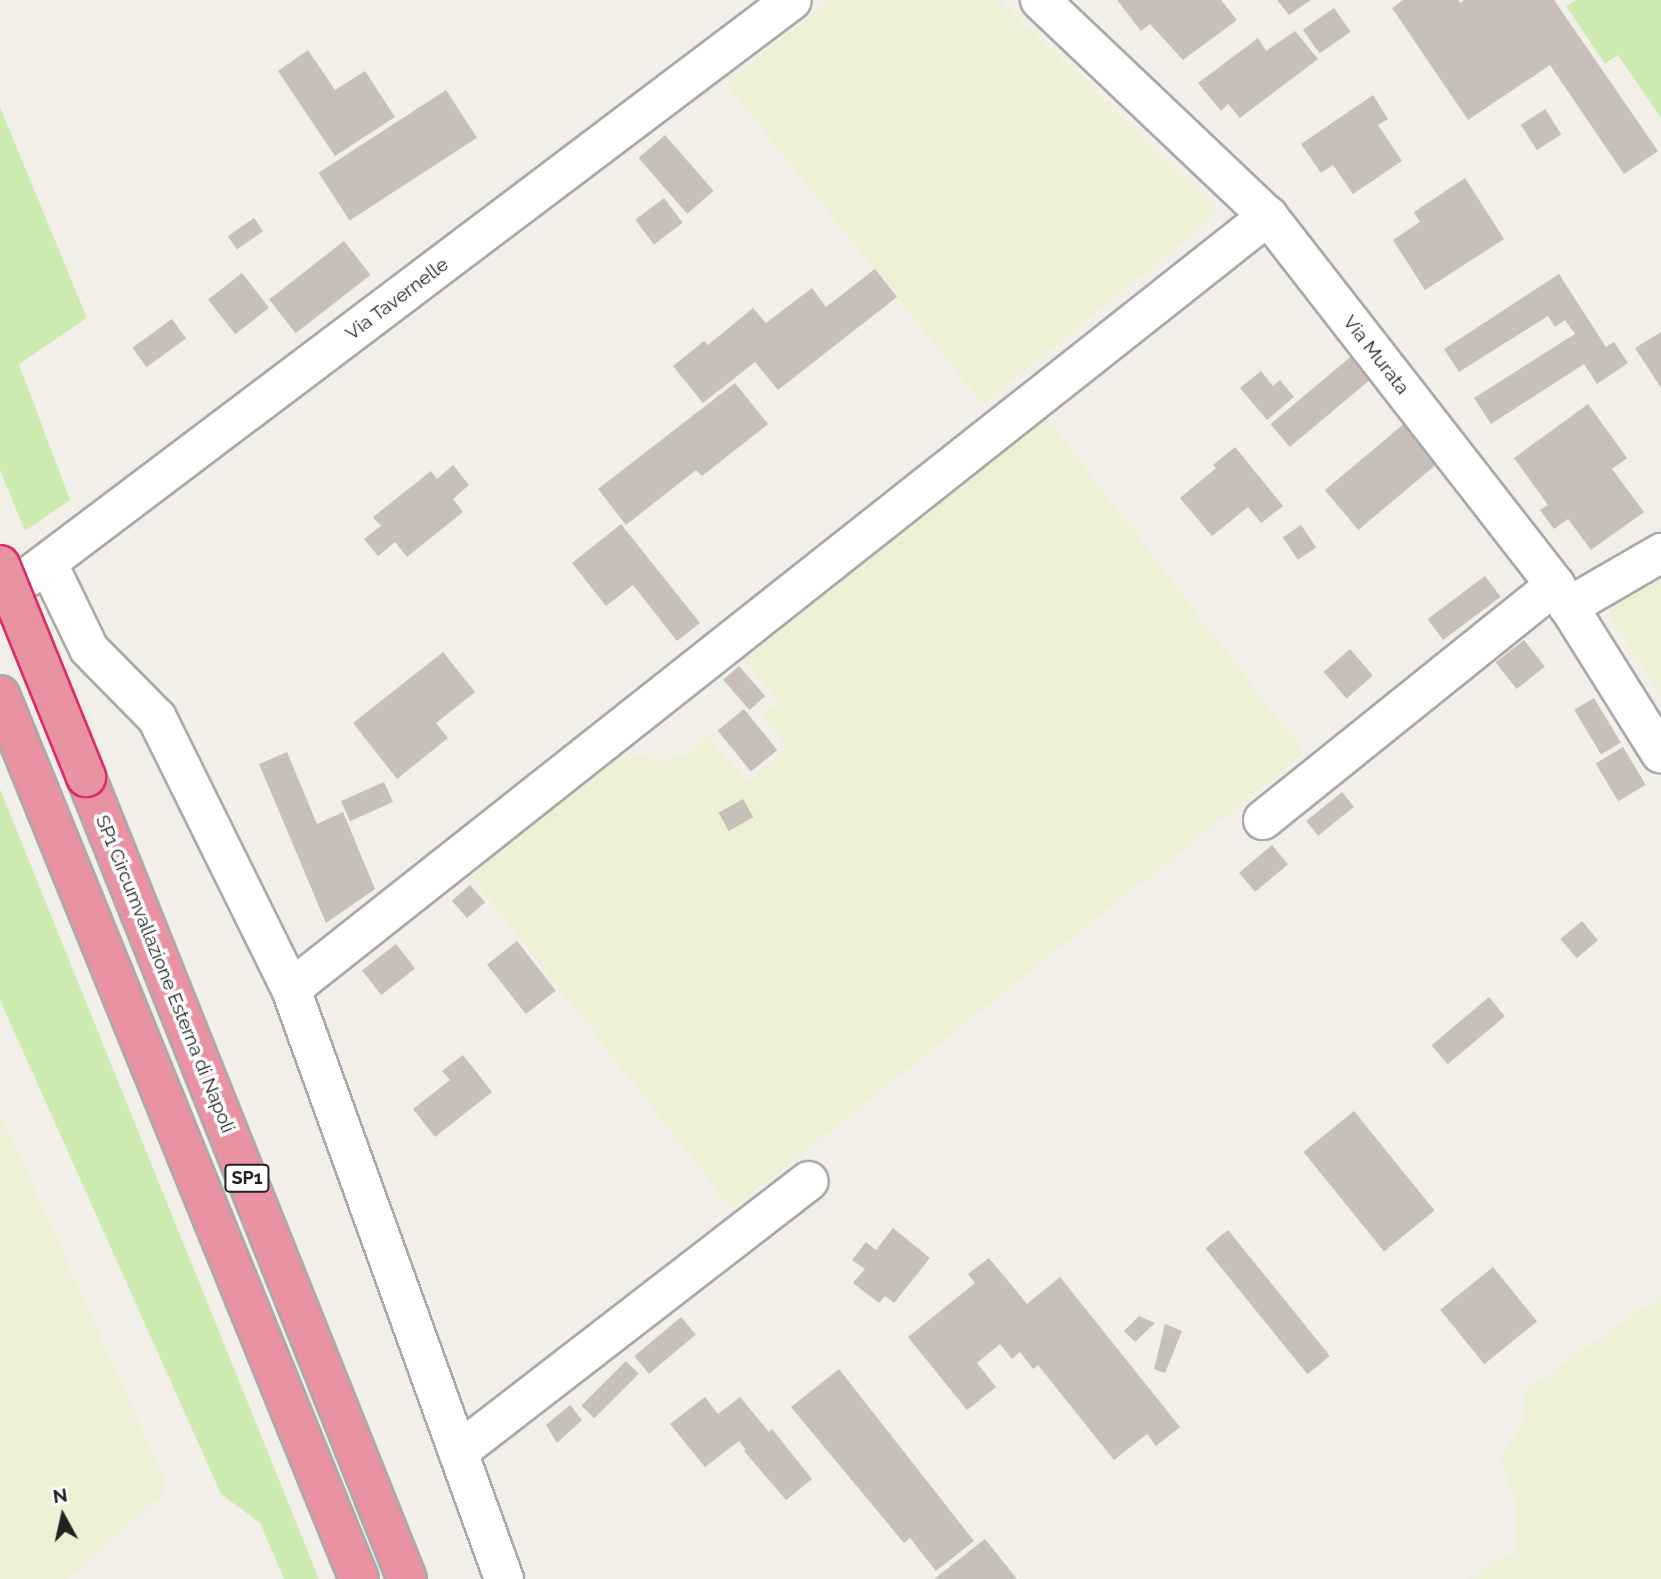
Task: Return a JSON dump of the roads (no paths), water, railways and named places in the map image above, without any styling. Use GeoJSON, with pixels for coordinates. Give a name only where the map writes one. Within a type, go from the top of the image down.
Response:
{"type":"FeatureCollection","features":[{"type":"Feature","properties":{"kind":"highway","name":"SP1 Circumvallazione Esterna di Napoli"},"geometry":{"type":"LineString","coordinates":[[0,565],[407,1579]]}},
{"type":"Feature","properties":{"kind":"highway","name":"SP1"},"geometry":{"type":"LineString","coordinates":[[0,695],[359,1579]]}},
{"type":"Feature","properties":{"kind":"street","name":"Via Tavernelle"},"geometry":{"type":"LineString","coordinates":[[0,595],[48,564],[792,0]]}},
{"type":"Feature","properties":{"kind":"street","name":"Via Murata"},"geometry":{"type":"LineString","coordinates":[[1040,0],[1268,216],[1561,596],[1661,754]]}},
{"type":"Feature","properties":{"kind":"street"},"geometry":{"type":"LineString","coordinates":[[291,989],[1268,216]]}},
{"type":"Feature","properties":{"kind":"street"},"geometry":{"type":"LineString","coordinates":[[1263,820],[1561,596],[1661,553]]}},
{"type":"Feature","properties":{"kind":"street"},"geometry":{"type":"LineString","coordinates":[[48,564],[89,649],[157,718],[291,989],[504,1579]]}},
{"type":"Feature","properties":{"kind":"street"},"geometry":{"type":"LineString","coordinates":[[458,1452],[808,1181]]}}]}
